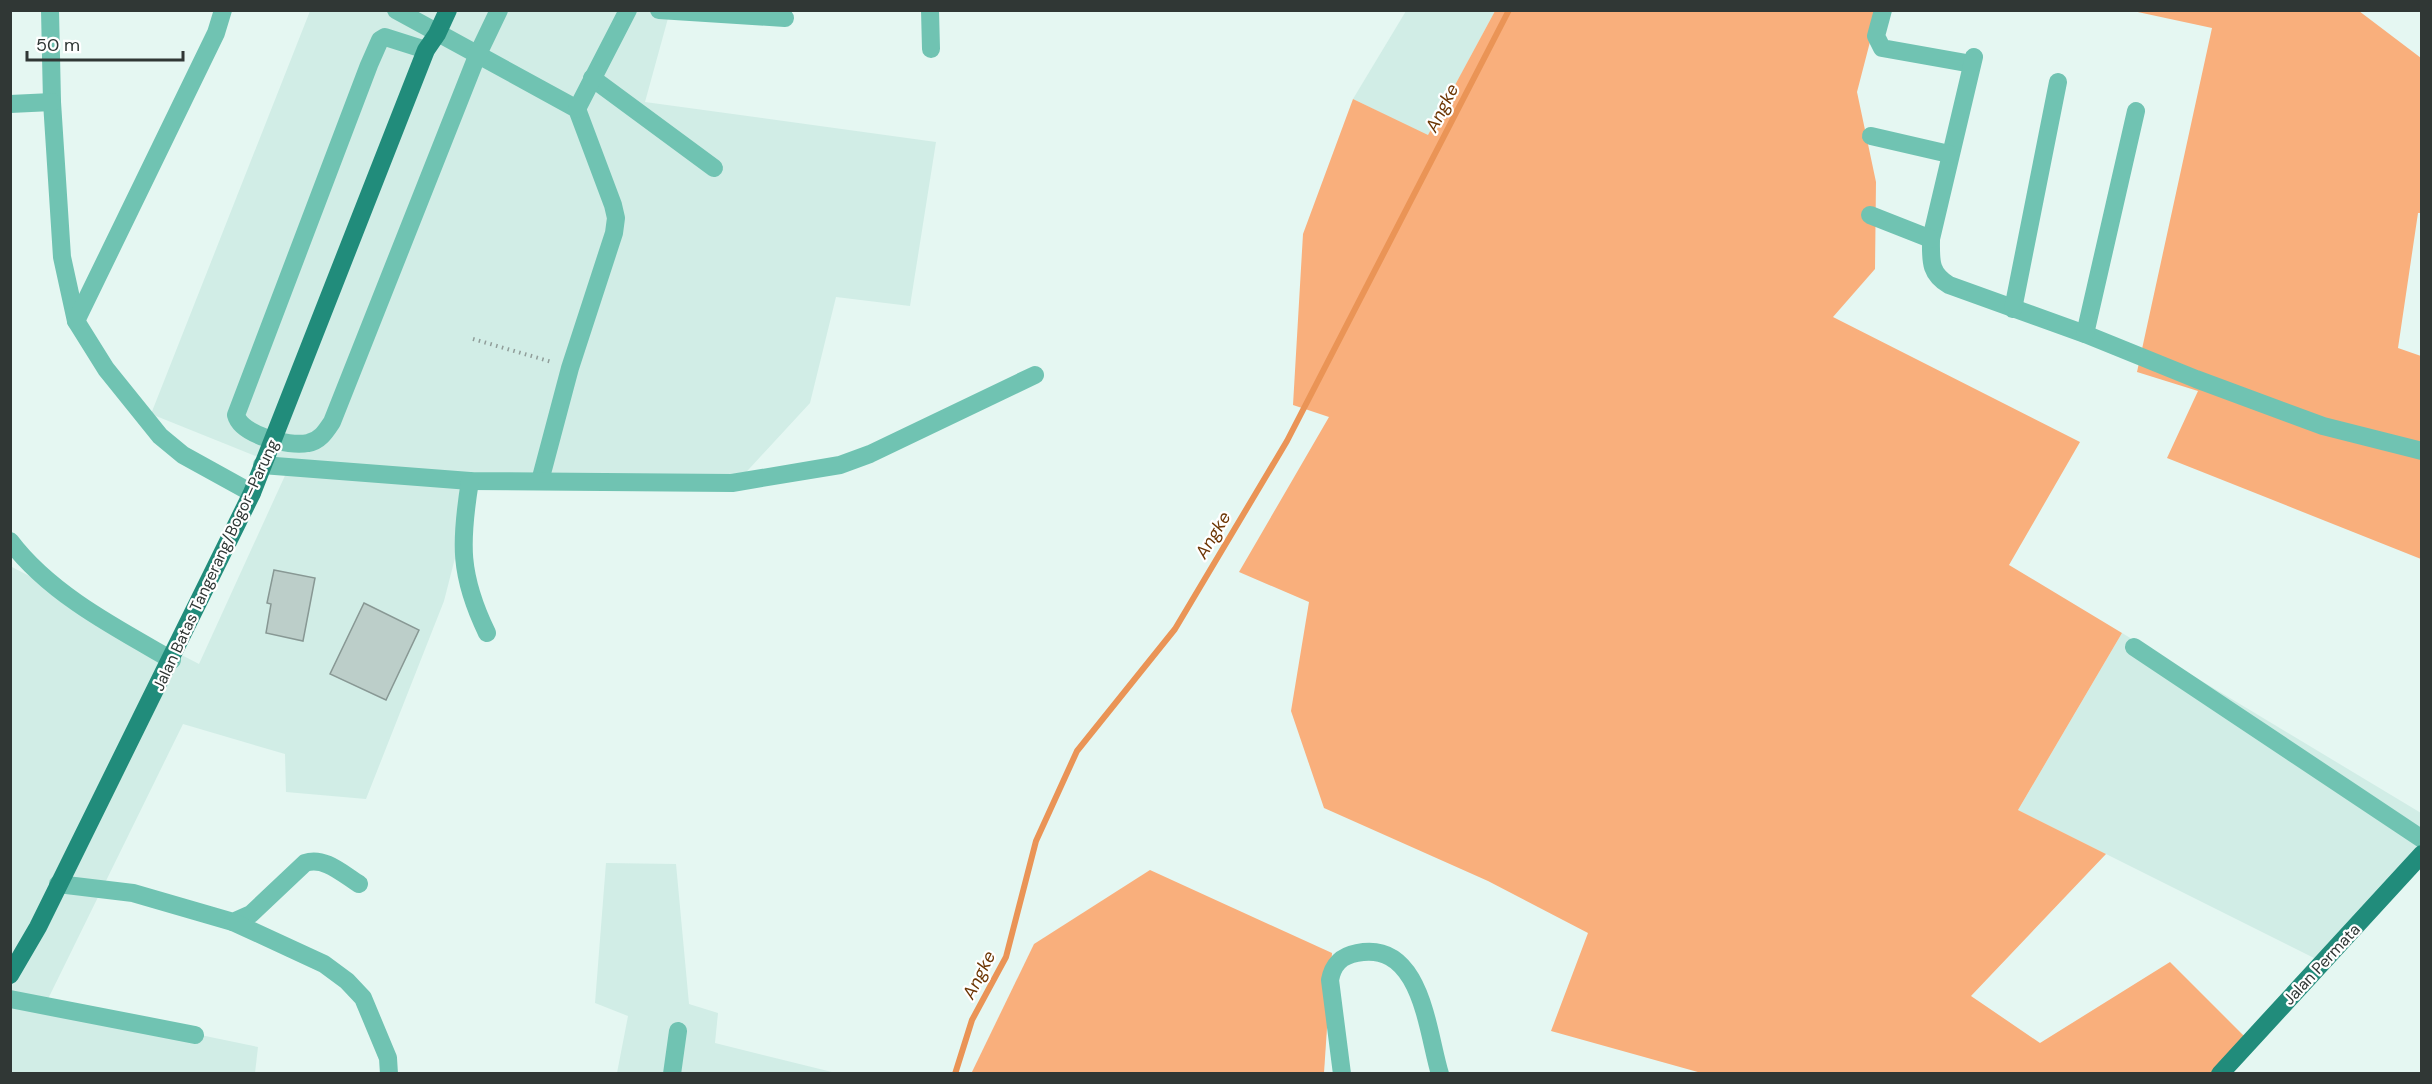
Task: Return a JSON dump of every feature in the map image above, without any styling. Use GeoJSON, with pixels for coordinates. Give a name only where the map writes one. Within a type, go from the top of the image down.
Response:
{"type":"FeatureCollection","features":[{"type":"Feature","properties":{"kind":"main road","name":"Jalan Batas Tangerang/Bogor–Parung"},"geometry":{"type":"LineString","coordinates":[[10,975],[38,927],[57,885],[172,660],[252,493],[426,50],[437,34],[448,10]]}},
{"type":"Feature","properties":{"kind":"main road","name":"Jalan Permata"},"geometry":{"type":"LineString","coordinates":[[2220,1074],[2421,854]]}},
{"type":"Feature","properties":{"kind":"street"},"geometry":{"type":"LineString","coordinates":[[50,10],[52,102],[62,257],[76,321],[106,369],[160,436],[183,455],[252,493]]}},
{"type":"Feature","properties":{"kind":"street"},"geometry":{"type":"LineString","coordinates":[[76,321],[216,33],[223,10]]}},
{"type":"Feature","properties":{"kind":"street"},"geometry":{"type":"LineString","coordinates":[[396,10],[578,109],[616,218],[614,233],[570,368],[540,481]]}},
{"type":"Feature","properties":{"kind":"street"},"geometry":{"type":"LineString","coordinates":[[426,50],[385,37],[380,40],[369,65],[236,415],[241,425],[273,441],[307,444],[322,436],[333,422],[477,56],[499,10]]}},
{"type":"Feature","properties":{"kind":"street"},"geometry":{"type":"LineString","coordinates":[[578,109],[628,10]]}},
{"type":"Feature","properties":{"kind":"street"},"geometry":{"type":"LineString","coordinates":[[659,10],[785,18]]}},
{"type":"Feature","properties":{"kind":"street"},"geometry":{"type":"LineString","coordinates":[[930,10],[931,49]]}},
{"type":"Feature","properties":{"kind":"street"},"geometry":{"type":"LineString","coordinates":[[1883,10],[1876,36],[1882,48],[1973,61],[1949,154],[1931,239],[1931,264],[1935,275],[1942,281],[2323,426],[2421,451]]}},
{"type":"Feature","properties":{"kind":"street"},"geometry":{"type":"LineString","coordinates":[[592,78],[714,168]]}},
{"type":"Feature","properties":{"kind":"street"},"geometry":{"type":"LineString","coordinates":[[2013,309],[2058,82]]}},
{"type":"Feature","properties":{"kind":"street"},"geometry":{"type":"LineString","coordinates":[[10,104],[52,102]]}},
{"type":"Feature","properties":{"kind":"street"},"geometry":{"type":"LineString","coordinates":[[2085,334],[2136,111]]}},
{"type":"Feature","properties":{"kind":"street"},"geometry":{"type":"LineString","coordinates":[[1871,135],[1949,154]]}},
{"type":"Feature","properties":{"kind":"street"},"geometry":{"type":"LineString","coordinates":[[1870,214],[1931,239]]}},
{"type":"Feature","properties":{"kind":"street"},"geometry":{"type":"LineString","coordinates":[[262,465],[470,481],[732,483],[840,465],[870,454],[1035,375]]}},
{"type":"Feature","properties":{"kind":"street"},"geometry":{"type":"LineString","coordinates":[[470,481],[462,528],[463,565],[472,604],[487,633]]}},
{"type":"Feature","properties":{"kind":"street"},"geometry":{"type":"LineString","coordinates":[[10,541],[18,560],[125,633],[172,660]]}},
{"type":"Feature","properties":{"kind":"street"},"geometry":{"type":"LineString","coordinates":[[2134,647],[2421,840]]}},
{"type":"Feature","properties":{"kind":"street"},"geometry":{"type":"LineString","coordinates":[[232,922],[251,914],[304,863],[311,861],[325,863],[358,884]]}},
{"type":"Feature","properties":{"kind":"street"},"geometry":{"type":"LineString","coordinates":[[57,885],[133,893],[232,922],[324,964],[347,981],[363,998],[388,1058],[389,1074]]}},
{"type":"Feature","properties":{"kind":"street"},"geometry":{"type":"LineString","coordinates":[[1342,1074],[1334,1020],[1331,974],[1338,960],[1366,952],[1394,959],[1403,965],[1414,982],[1440,1074]]}},
{"type":"Feature","properties":{"kind":"street"},"geometry":{"type":"LineString","coordinates":[[10,999],[195,1035]]}},
{"type":"Feature","properties":{"kind":"street"},"geometry":{"type":"LineString","coordinates":[[672,1074],[678,1031]]}},
{"type":"Feature","properties":{"kind":"path"},"geometry":{"type":"LineString","coordinates":[[473,339],[570,368]]}},
{"type":"Feature","properties":{"kind":"shaded area"},"geometry":{"type":"Polygon","coordinates":[[[310,11],[670,11],[645,102],[936,142],[910,306],[836,297],[810,403],[738,481],[476,476],[444,601],[366,799],[286,792],[285,754],[183,724],[46,1003],[258,1047],[255,1073],[11,1073],[10,566],[199,664],[288,469],[151,414],[310,11]]]}},
{"type":"Feature","properties":{"kind":"shaded area"},"geometry":{"type":"Polygon","coordinates":[[[1406,11],[1495,11],[1428,136],[1353,99],[1406,11]]]}},
{"type":"Feature","properties":{"kind":"shaded area"},"geometry":{"type":"Polygon","coordinates":[[[1495,11],[1878,11],[1857,92],[1876,182],[1875,269],[1833,317],[2080,442],[2009,565],[2122,633],[2018,810],[2106,854],[1971,996],[2040,1043],[2170,962],[2253,1045],[2224,1073],[1705,1074],[1551,1031],[1588,933],[1488,881],[1324,808],[1291,711],[1309,602],[1239,572],[1329,417],[1293,405],[1303,234],[1353,99],[1428,135],[1495,11]]]}},
{"type":"Feature","properties":{"kind":"shaded area"},"geometry":{"type":"Polygon","coordinates":[[[2133,11],[2359,11],[2421,58],[2421,213],[2418,213],[2398,348],[2421,356],[2421,559],[2167,458],[2198,391],[2137,372],[2212,28],[2133,11]]]}},
{"type":"Feature","properties":{"kind":"shaded area"},"geometry":{"type":"Polygon","coordinates":[[[2122,633],[2421,813],[2421,850],[2322,962],[2018,810],[2122,633]]]}},
{"type":"Feature","properties":{"kind":"shaded area"},"geometry":{"type":"Polygon","coordinates":[[[606,863],[676,864],[689,1004],[718,1013],[715,1043],[836,1073],[617,1073],[628,1016],[595,1003],[606,863]]]}},
{"type":"Feature","properties":{"kind":"shaded area"},"geometry":{"type":"Polygon","coordinates":[[[1150,870],[1332,953],[1324,1073],[971,1074],[1034,944],[1150,870]]]}},
{"type":"Feature","properties":{"kind":"building"},"geometry":{"type":"Polygon","coordinates":[[[274,570],[315,578],[303,641],[266,633],[271,604],[267,603],[274,570]]]}},
{"type":"Feature","properties":{"kind":"building"},"geometry":{"type":"Polygon","coordinates":[[[364,603],[419,630],[386,700],[330,674],[364,603]]]}},
{"type":"Feature","properties":{"kind":"waterway","name":"Angke"},"geometry":{"type":"LineString","coordinates":[[955,1074],[972,1020],[1006,957],[1036,841],[1077,751],[1175,629],[1287,441],[1509,10]]}}]}
